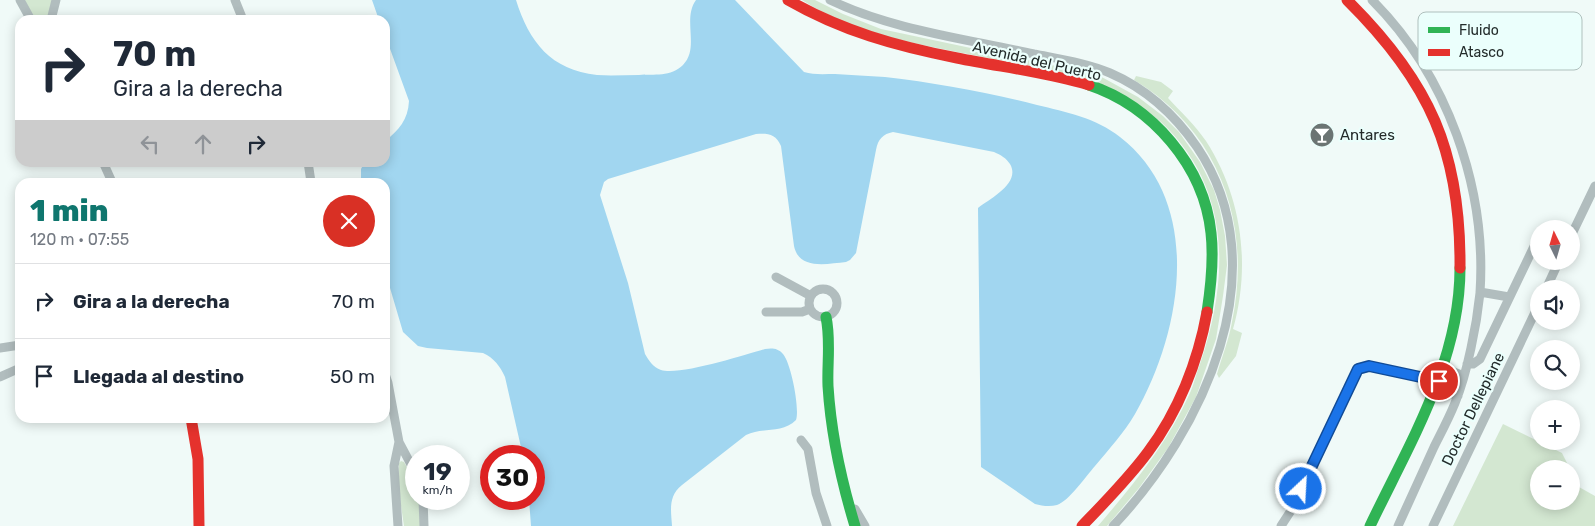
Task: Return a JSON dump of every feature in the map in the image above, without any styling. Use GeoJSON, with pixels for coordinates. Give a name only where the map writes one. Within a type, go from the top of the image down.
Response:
{"type":"FeatureCollection","features":[{"type":"Feature","properties":{"kind":"street"},"geometry":{"type":"LineString","coordinates":[[20,0],[28,15]]}},
{"type":"Feature","properties":{"kind":"street"},"geometry":{"type":"LineString","coordinates":[[52,15],[56,0]]}},
{"type":"Feature","properties":{"kind":"street"},"geometry":{"type":"LineString","coordinates":[[235,0],[241,15]]}},
{"type":"Feature","properties":{"kind":"street","name":"Avenida del Puerto"},"geometry":{"type":"LineString","coordinates":[[788,0],[824,20],[890,44],[1061,78],[1102,90],[1118,97],[1164,133],[1187,165],[1206,208],[1212,242],[1209,294],[1205,321],[1198,347],[1178,403],[1159,437],[1137,468],[1082,526]]}},
{"type":"Feature","properties":{"kind":"street","name":"Avenida del Puerto"},"geometry":{"type":"LineString","coordinates":[[830,0],[871,17],[899,25],[1098,68],[1112,74],[1148,93],[1162,105],[1190,137],[1212,172],[1224,202],[1232,248],[1232,283],[1221,339],[1206,388],[1178,440],[1166,460],[1113,526]]}},
{"type":"Feature","properties":{"kind":"street"},"geometry":{"type":"LineString","coordinates":[[1347,0],[1376,31],[1420,91],[1432,113],[1448,156],[1458,207],[1461,258],[1455,318],[1448,352],[1439,380],[1370,526]]}},
{"type":"Feature","properties":{"kind":"street"},"geometry":{"type":"LineString","coordinates":[[1372,0],[1399,30],[1418,58]]}},
{"type":"Feature","properties":{"kind":"street"},"geometry":{"type":"LineString","coordinates":[[1398,526],[1458,396],[1476,323],[1480,292],[1480,238],[1477,214],[1466,167],[1451,120],[1426,70]]}},
{"type":"Feature","properties":{"kind":"street"},"geometry":{"type":"LineString","coordinates":[[1579,220],[1595,186]]}},
{"type":"Feature","properties":{"kind":"street"},"geometry":{"type":"LineString","coordinates":[[1467,364],[1473,364],[1480,359],[1530,254]]}},
{"type":"Feature","properties":{"kind":"street"},"geometry":{"type":"LineString","coordinates":[[776,276],[811,296]]}},
{"type":"Feature","properties":{"kind":"street"},"geometry":{"type":"LineString","coordinates":[[817,290],[831,291],[837,303],[834,312],[826,317],[817,316],[810,309],[809,300],[811,296],[817,290]]}},
{"type":"Feature","properties":{"kind":"street"},"geometry":{"type":"LineString","coordinates":[[1480,292],[1509,297]]}},
{"type":"Feature","properties":{"kind":"street"},"geometry":{"type":"LineString","coordinates":[[766,312],[802,312],[810,309]]}},
{"type":"Feature","properties":{"kind":"street"},"geometry":{"type":"LineString","coordinates":[[826,317],[831,423],[837,463],[855,526]]}},
{"type":"Feature","properties":{"kind":"street","name":"Doctor Dellepiane"},"geometry":{"type":"LineString","coordinates":[[1433,526],[1530,323]]}},
{"type":"Feature","properties":{"kind":"street"},"geometry":{"type":"LineString","coordinates":[[0,348],[15,346]]}},
{"type":"Feature","properties":{"kind":"street"},"geometry":{"type":"LineString","coordinates":[[1281,526],[1292,509],[1358,369],[1369,366],[1439,380],[1458,396]]}},
{"type":"Feature","properties":{"kind":"street"},"geometry":{"type":"LineString","coordinates":[[0,377],[15,370]]}},
{"type":"Feature","properties":{"kind":"street"},"geometry":{"type":"LineString","coordinates":[[1439,380],[1451,371],[1464,376]]}},
{"type":"Feature","properties":{"kind":"street"},"geometry":{"type":"LineString","coordinates":[[390,395],[399,442],[405,453]]}},
{"type":"Feature","properties":{"kind":"street"},"geometry":{"type":"LineString","coordinates":[[192,423],[199,456],[199,526]]}},
{"type":"Feature","properties":{"kind":"street"},"geometry":{"type":"LineString","coordinates":[[801,440],[808,449],[816,493],[827,526]]}},
{"type":"Feature","properties":{"kind":"street"},"geometry":{"type":"LineString","coordinates":[[398,526],[394,466],[399,442]]}},
{"type":"Feature","properties":{"kind":"street"},"geometry":{"type":"LineString","coordinates":[[844,490],[865,526]]}},
{"type":"Feature","properties":{"kind":"street"},"geometry":{"type":"LineString","coordinates":[[423,510],[424,526]]}},
{"type":"Feature","properties":{"kind":"green space"},"geometry":{"type":"Polygon","coordinates":[[[25,0],[53,0],[51,15],[33,15],[26,5],[25,0]]]}},
{"type":"Feature","properties":{"kind":"green space"},"geometry":{"type":"Polygon","coordinates":[[[802,0],[815,0],[843,14],[881,29],[1098,75],[1138,97],[1163,116],[1179,132],[1200,162],[1214,190],[1225,236],[1227,265],[1216,339],[1196,397],[1168,448],[1139,488],[1107,526],[1098,526],[1148,464],[1180,413],[1192,387],[1210,332],[1216,300],[1219,267],[1218,236],[1212,205],[1201,176],[1184,148],[1158,119],[1079,80],[1051,70],[932,47],[878,34],[826,14],[802,0]]]}},
{"type":"Feature","properties":{"kind":"green space"},"geometry":{"type":"Polygon","coordinates":[[[1136,76],[1161,82],[1173,91],[1168,98],[1193,124],[1206,141],[1228,185],[1235,208],[1242,256],[1238,305],[1233,329],[1242,333],[1236,356],[1219,378],[1217,374],[1231,328],[1237,286],[1237,251],[1233,217],[1223,185],[1209,154],[1189,126],[1164,101],[1134,80],[1136,76]]]}},
{"type":"Feature","properties":{"kind":"green space"},"geometry":{"type":"Polygon","coordinates":[[[1503,424],[1530,437],[1530,450],[1556,450],[1562,453],[1566,460],[1530,460],[1530,510],[1580,510],[1580,488],[1595,496],[1595,526],[1453,526],[1503,424]]]}},
{"type":"Feature","properties":{"kind":"green space"},"geometry":{"type":"Polygon","coordinates":[[[401,461],[405,464],[405,510],[420,510],[420,526],[404,526],[399,463],[401,461]]]}},
{"type":"Feature","properties":{"kind":"water"},"geometry":{"type":"Polygon","coordinates":[[[372,0],[516,0],[521,15],[535,41],[555,60],[567,67],[597,75],[662,74],[678,69],[688,58],[691,42],[690,16],[696,0],[735,0],[804,72],[885,77],[961,88],[1059,110],[1091,120],[1111,130],[1147,164],[1165,197],[1174,232],[1177,270],[1173,308],[1164,345],[1151,381],[1135,414],[1077,488],[1067,499],[1057,505],[1035,504],[981,467],[978,208],[997,195],[1008,184],[1012,171],[1010,164],[994,152],[893,132],[886,134],[881,138],[877,146],[856,253],[846,262],[814,264],[801,259],[794,246],[781,146],[777,139],[771,135],[756,134],[608,179],[604,182],[600,195],[628,283],[645,354],[652,364],[661,370],[682,370],[712,364],[765,349],[777,350],[786,359],[792,376],[797,406],[796,420],[779,429],[759,431],[746,435],[682,485],[672,499],[672,526],[531,526],[530,510],[545,510],[545,445],[520,445],[505,377],[501,369],[483,353],[418,346],[403,332],[390,288],[390,178],[361,178],[361,169],[362,167],[390,167],[390,137],[402,124],[407,114],[409,101],[390,49],[390,15],[377,15],[372,0]]]}},
{"type":"Feature","properties":{"kind":"traffic: fast"},"geometry":{"type":"LineString","coordinates":[[1089,85],[1112,95],[1134,108],[1153,123],[1186,162],[1198,185],[1206,208],[1212,243],[1212,272],[1207,312]]}},
{"type":"Feature","properties":{"kind":"traffic: fast"},"geometry":{"type":"LineString","coordinates":[[1370,526],[1416,433],[1442,369],[1458,303],[1460,268]]}},
{"type":"Feature","properties":{"kind":"traffic: fast"},"geometry":{"type":"LineString","coordinates":[[826,317],[829,343],[828,386],[834,439],[845,491],[855,526]]}},
{"type":"Feature","properties":{"kind":"traffic: jam"},"geometry":{"type":"LineString","coordinates":[[788,0],[849,29],[891,43],[1040,73],[1089,85]]}},
{"type":"Feature","properties":{"kind":"traffic: jam"},"geometry":{"type":"LineString","coordinates":[[1347,0],[1376,30],[1400,60],[1419,90],[1435,121],[1447,154],[1454,189],[1459,227],[1460,268]]}},
{"type":"Feature","properties":{"kind":"traffic: jam"},"geometry":{"type":"LineString","coordinates":[[1082,526],[1132,472],[1159,437],[1169,420],[1192,368],[1207,312]]}},
{"type":"Feature","properties":{"kind":"traffic: jam"},"geometry":{"type":"LineString","coordinates":[[192,423],[198,459],[199,526]]}},
{"type":"Feature","properties":{"kind":"place","name":"Antares"},"geometry":{"type":"Point","coordinates":[1322,135]}},
{"type":"Feature","properties":{"kind":"route"},"geometry":{"type":"LineString","coordinates":[[1301,489],[1358,369],[1363,366],[1369,366],[1439,381]]}}]}
